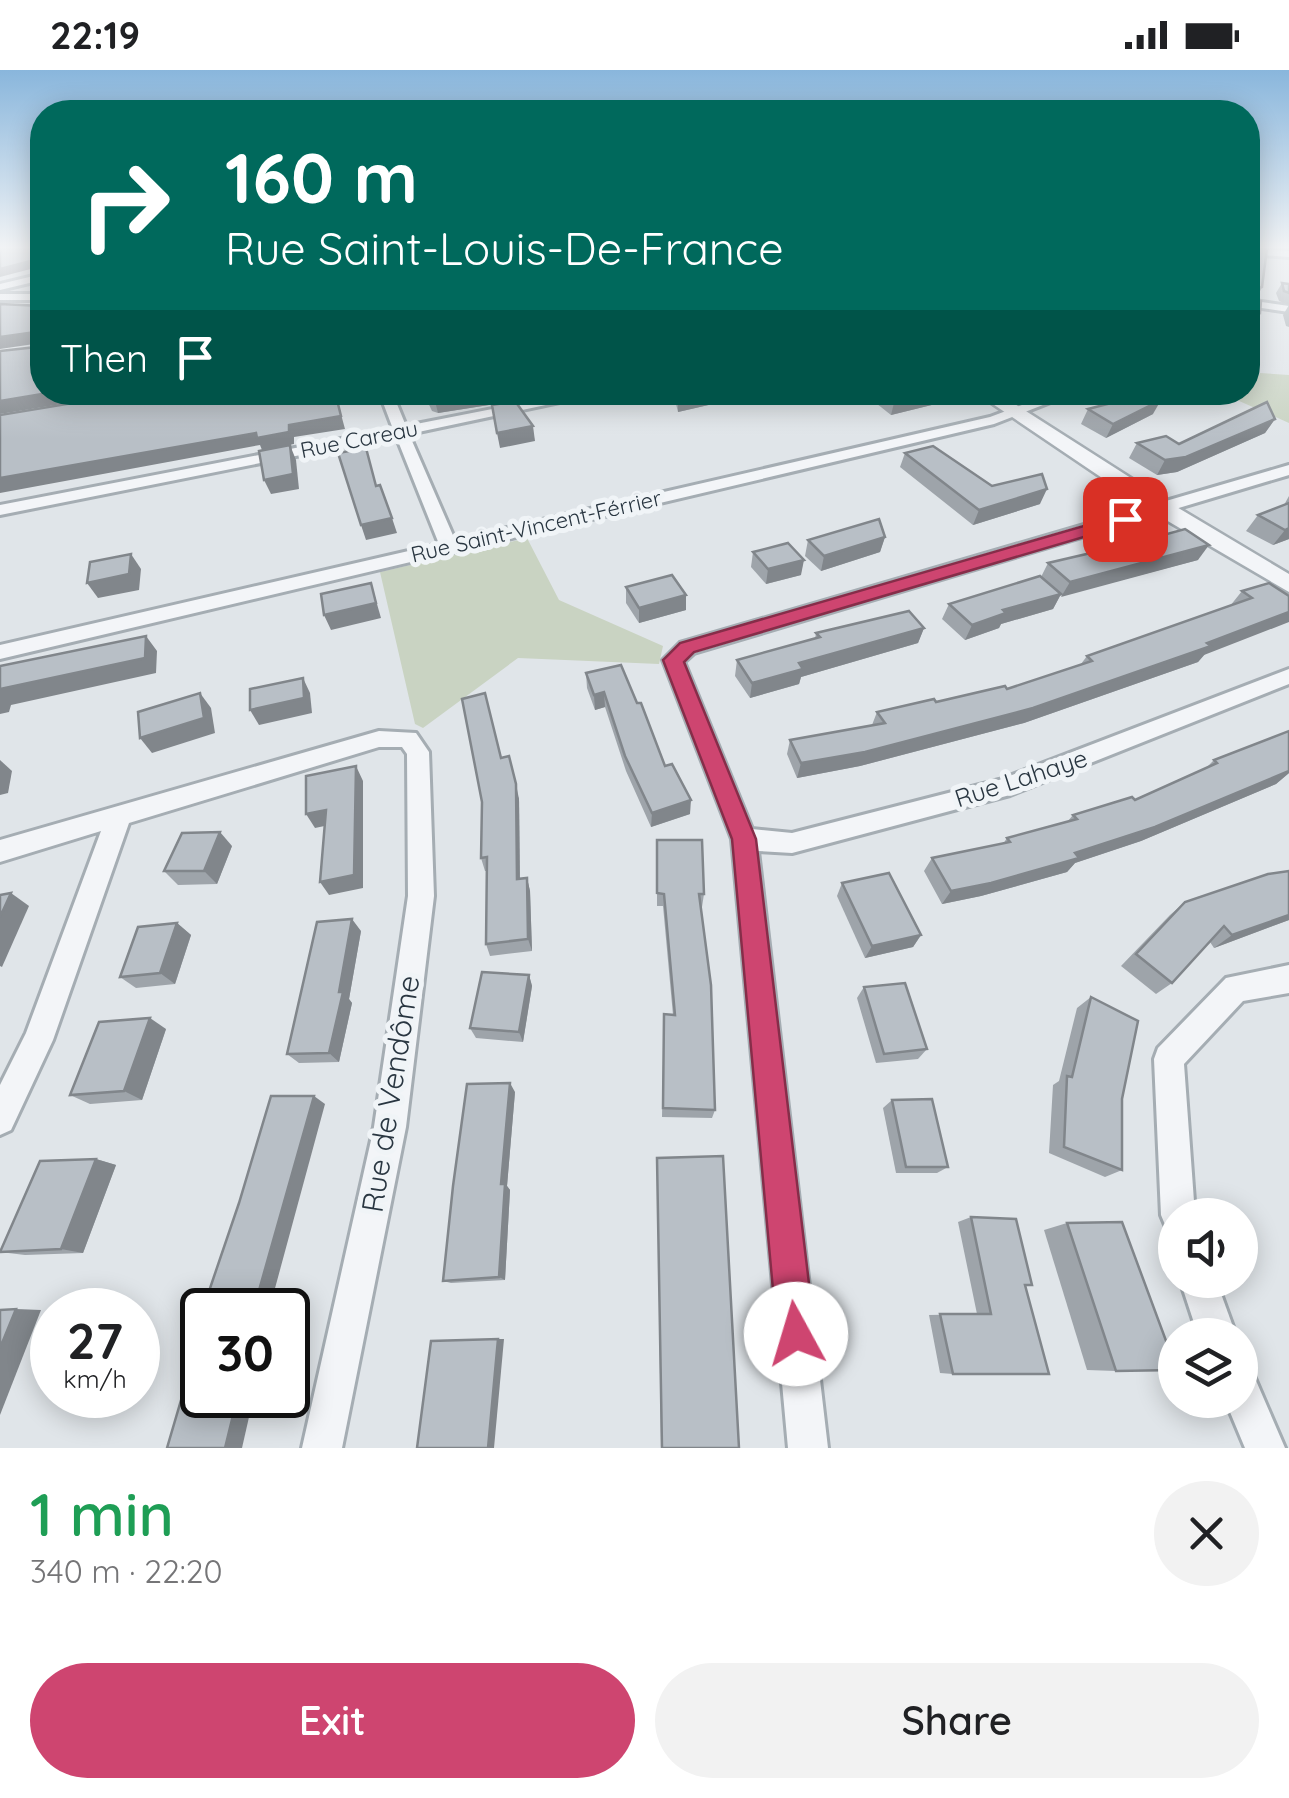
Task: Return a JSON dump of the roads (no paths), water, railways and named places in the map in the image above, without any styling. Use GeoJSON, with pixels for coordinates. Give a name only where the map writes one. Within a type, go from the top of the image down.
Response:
{"type":"FeatureCollection","features":[{"type":"Feature","properties":{"kind":"street"},"geometry":{"type":"LineString","coordinates":[[390,405],[449,547]]}},
{"type":"Feature","properties":{"kind":"street","name":"Rue Careau"},"geometry":{"type":"LineString","coordinates":[[0,510],[535,405]]}},
{"type":"Feature","properties":{"kind":"street"},"geometry":{"type":"LineString","coordinates":[[1002,405],[1289,584]]}},
{"type":"Feature","properties":{"kind":"street","name":"Rue Saint-Vincent-Férrier"},"geometry":{"type":"LineString","coordinates":[[0,652],[1016,414],[1038,405]]}},
{"type":"Feature","properties":{"kind":"street"},"geometry":{"type":"LineString","coordinates":[[808,1448],[744,839],[673,660],[687,648],[1289,470]]}},
{"type":"Feature","properties":{"kind":"street","name":"Rue Lahaye"},"geometry":{"type":"LineString","coordinates":[[744,839],[792,843],[1002,788],[1289,676]]}},
{"type":"Feature","properties":{"kind":"street","name":"Rue de Vendôme"},"geometry":{"type":"LineString","coordinates":[[118,819],[379,740],[408,740],[418,752],[421,896],[390,1127],[322,1448]]}},
{"type":"Feature","properties":{"kind":"street"},"geometry":{"type":"LineString","coordinates":[[0,851],[118,819]]}},
{"type":"Feature","properties":{"kind":"street"},"geometry":{"type":"LineString","coordinates":[[0,1119],[38,1040],[118,819]]}},
{"type":"Feature","properties":{"kind":"street"},"geometry":{"type":"LineString","coordinates":[[1177,1198],[1169,1060],[1236,988],[1289,978]]}},
{"type":"Feature","properties":{"kind":"street"},"geometry":{"type":"LineString","coordinates":[[1252,1418],[1265,1448]]}}]}
